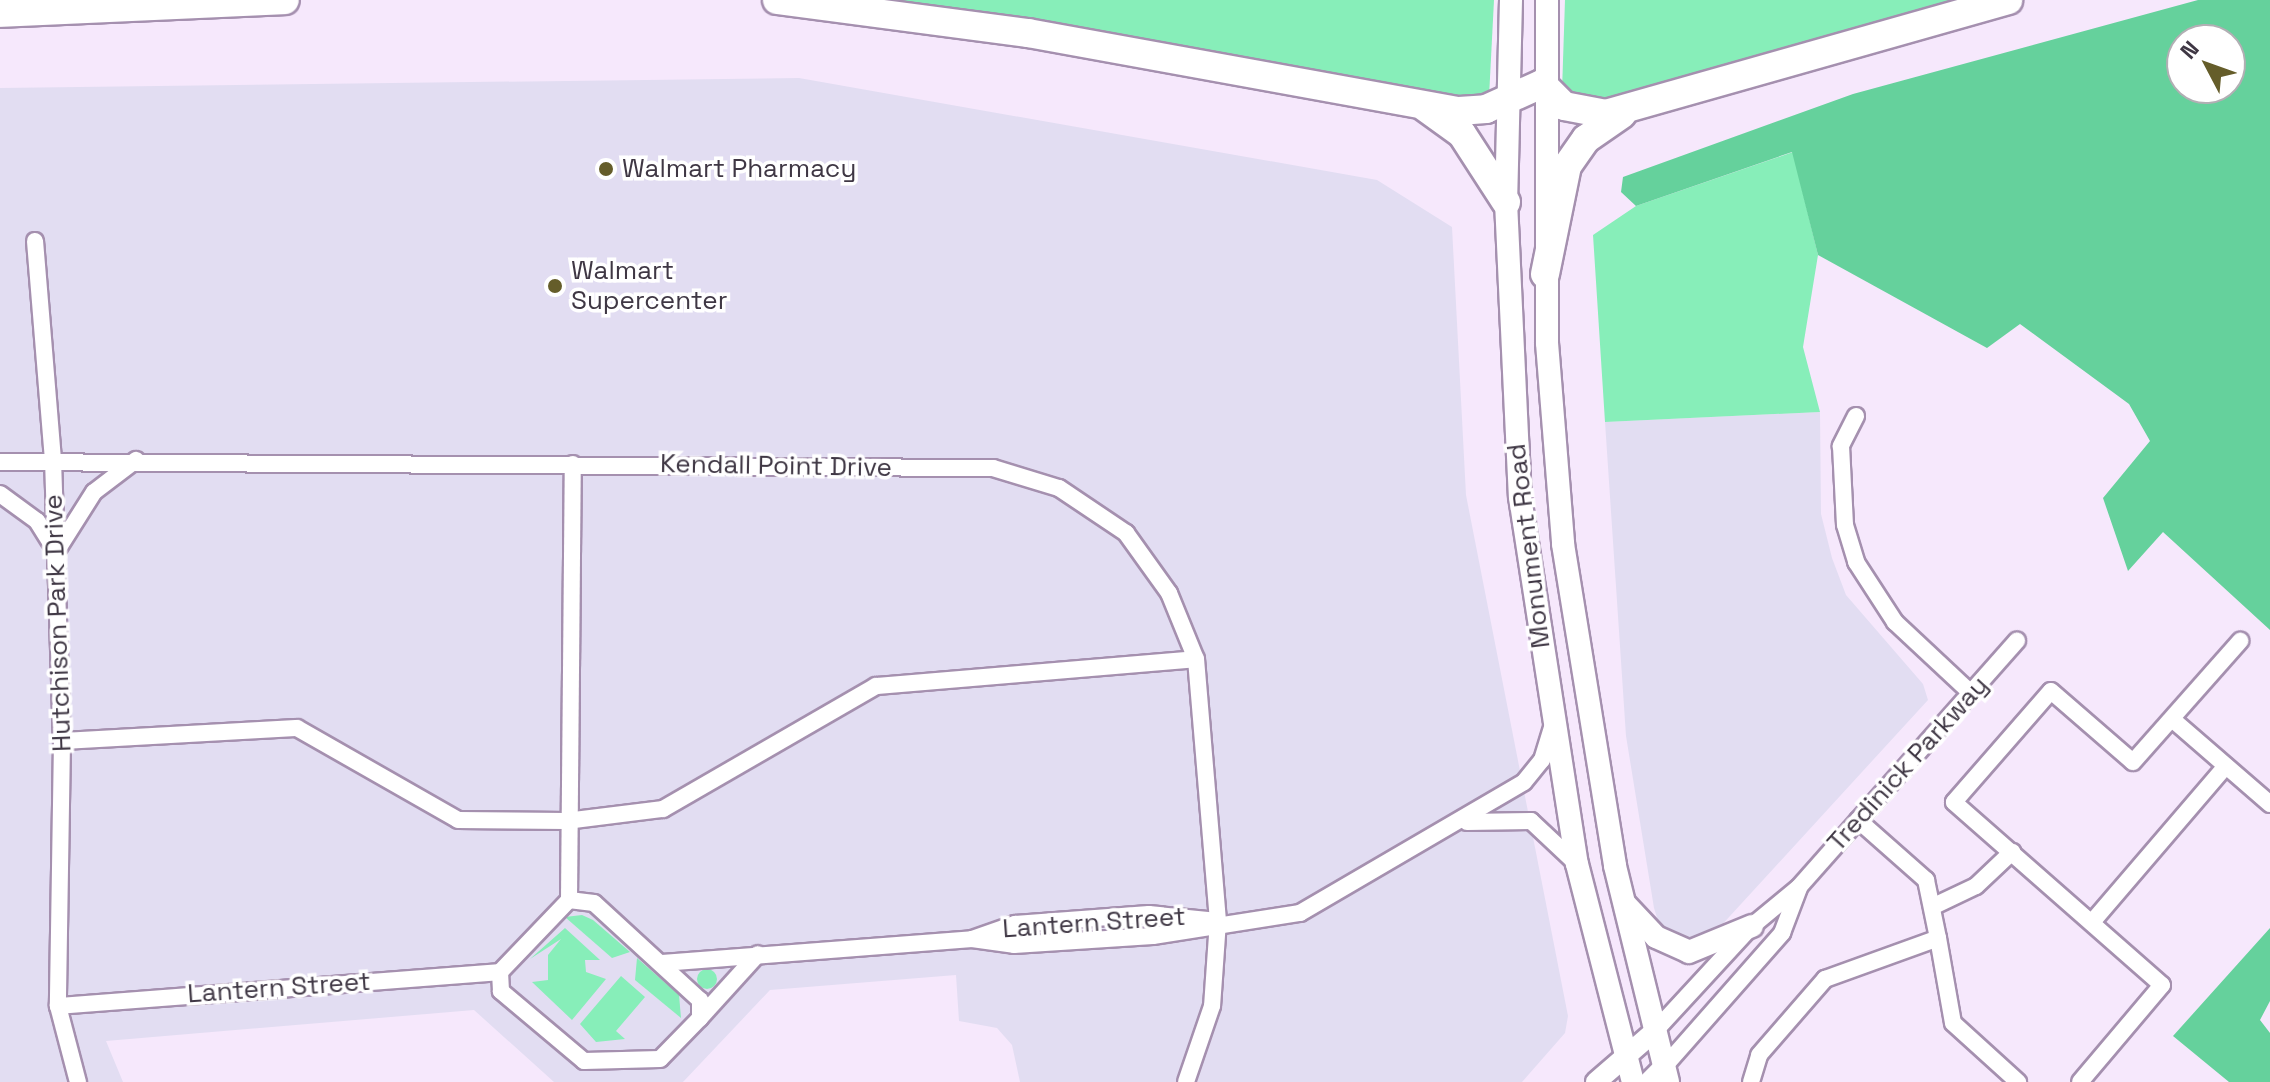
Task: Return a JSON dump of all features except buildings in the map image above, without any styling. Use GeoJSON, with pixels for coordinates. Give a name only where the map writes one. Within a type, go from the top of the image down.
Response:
{"type":"FeatureCollection","features":[{"type":"Feature","properties":{"kind":"highway"},"geometry":{"type":"LineString","coordinates":[[0,2],[15,0]]}},
{"type":"Feature","properties":{"kind":"highway"},"geometry":{"type":"LineString","coordinates":[[0,13],[285,0]]}},
{"type":"Feature","properties":{"kind":"highway"},"geometry":{"type":"LineString","coordinates":[[777,0],[1028,33],[1459,111],[1508,100],[1542,84],[1583,114],[1631,109],[2008,0]]}},
{"type":"Feature","properties":{"kind":"highway"},"geometry":{"type":"LineString","coordinates":[[1415,102],[1462,134],[1506,202]]}},
{"type":"Feature","properties":{"kind":"highway"},"geometry":{"type":"LineString","coordinates":[[1545,274],[1567,166],[1586,139],[1631,109]]}},
{"type":"Feature","properties":{"kind":"main road","name":"Monument Road"},"geometry":{"type":"LineString","coordinates":[[1511,0],[1506,202],[1520,497],[1552,727],[1577,864],[1633,1082]]}},
{"type":"Feature","properties":{"kind":"main road","name":"Monument Road"},"geometry":{"type":"LineString","coordinates":[[1547,0],[1542,84],[1545,274],[1563,544],[1623,902],[1655,1031],[1661,1077]]}},
{"type":"Feature","properties":{"kind":"main road"},"geometry":{"type":"LineString","coordinates":[[1623,902],[1656,937],[1689,952],[1752,926]]}},
{"type":"Feature","properties":{"kind":"street","name":"Hutchison Park Drive"},"geometry":{"type":"LineString","coordinates":[[35,241],[53,459],[62,741],[58,1006],[78,1082]]}},
{"type":"Feature","properties":{"kind":"street"},"geometry":{"type":"LineString","coordinates":[[1856,416],[1841,446],[1845,525],[1856,562],[1895,622],[1971,693]]}},
{"type":"Feature","properties":{"kind":"street","name":"Kendall Point Drive"},"geometry":{"type":"LineString","coordinates":[[0,462],[53,459],[993,468],[1059,488],[1126,533],[1169,593],[1196,659],[1218,921]]}},
{"type":"Feature","properties":{"kind":"street"},"geometry":{"type":"LineString","coordinates":[[0,494],[37,521],[56,552],[94,492],[137,460]]}},
{"type":"Feature","properties":{"kind":"street"},"geometry":{"type":"LineString","coordinates":[[573,464],[566,821],[569,900],[500,972],[501,991],[570,1053],[600,1066],[660,1059],[758,954]]}},
{"type":"Feature","properties":{"kind":"street","name":"Tredinick Parkway"},"geometry":{"type":"LineString","coordinates":[[1596,1082],[1655,1031],[1752,926],[1799,887],[2017,641]]}},
{"type":"Feature","properties":{"kind":"street"},"geometry":{"type":"LineString","coordinates":[[2080,1082],[2162,985],[2093,921],[1954,802],[2051,691],[2133,762],[2240,641]]}},
{"type":"Feature","properties":{"kind":"street"},"geometry":{"type":"LineString","coordinates":[[62,741],[297,728],[458,820],[566,821],[663,809],[876,686],[1196,659]]}},
{"type":"Feature","properties":{"kind":"street"},"geometry":{"type":"LineString","coordinates":[[2172,719],[2270,804]]}},
{"type":"Feature","properties":{"kind":"street","name":"Lantern Street"},"geometry":{"type":"LineString","coordinates":[[662,963],[972,939],[1015,924],[1149,914],[1218,921],[1300,913],[1524,782],[1542,760],[1552,727]]}},
{"type":"Feature","properties":{"kind":"street"},"geometry":{"type":"LineString","coordinates":[[2093,921],[2226,766]]}},
{"type":"Feature","properties":{"kind":"street"},"geometry":{"type":"LineString","coordinates":[[1858,820],[1926,880],[1936,905],[1938,938],[1953,1023],[2018,1082]]}},
{"type":"Feature","properties":{"kind":"street"},"geometry":{"type":"LineString","coordinates":[[1454,824],[1531,821],[1577,864]]}},
{"type":"Feature","properties":{"kind":"street"},"geometry":{"type":"LineString","coordinates":[[1936,905],[1976,886],[2012,852]]}},
{"type":"Feature","properties":{"kind":"street","name":"Tredinick Parkway"},"geometry":{"type":"LineString","coordinates":[[1661,1077],[1782,933],[1799,887]]}},
{"type":"Feature","properties":{"kind":"street"},"geometry":{"type":"LineString","coordinates":[[569,900],[594,903],[662,963],[700,1000],[700,1018]]}},
{"type":"Feature","properties":{"kind":"street"},"geometry":{"type":"LineString","coordinates":[[1186,1082],[1212,1006],[1218,921]]}},
{"type":"Feature","properties":{"kind":"street"},"geometry":{"type":"LineString","coordinates":[[1751,1082],[1759,1055],[1825,979],[1938,938]]}},
{"type":"Feature","properties":{"kind":"street","name":"Lantern Street"},"geometry":{"type":"LineString","coordinates":[[58,1006],[500,972]]}},
{"type":"Feature","properties":{"kind":"shaded area"},"geometry":{"type":"Polygon","coordinates":[[[799,78],[1377,180],[1452,227],[1466,495],[1568,1016],[1565,1033],[1522,1082],[1020,1082],[1012,1045],[997,1028],[959,1021],[956,975],[770,990],[683,1082],[554,1082],[474,1010],[106,1041],[123,1082],[0,1082],[0,88],[799,78]]]}},
{"type":"Feature","properties":{"kind":"shaded area"},"geometry":{"type":"Polygon","coordinates":[[[1820,412],[1821,514],[1832,558],[1846,595],[1923,684],[1928,700],[1719,928],[1702,939],[1679,939],[1659,924],[1654,908],[1626,736],[1605,422],[1820,412]]]}},
{"type":"Feature","properties":{"kind":"green space"},"geometry":{"type":"Polygon","coordinates":[[[841,0],[1494,0],[1489,97],[1481,100],[841,0]]]}},
{"type":"Feature","properties":{"kind":"green space"},"geometry":{"type":"Polygon","coordinates":[[[1565,0],[1981,0],[1602,105],[1562,91],[1565,0]]]}},
{"type":"Feature","properties":{"kind":"green space"},"geometry":{"type":"Polygon","coordinates":[[[2198,0],[2270,0],[2270,630],[2163,532],[2128,571],[2103,498],[2150,441],[2129,404],[2020,324],[1987,348],[1818,255],[1792,152],[1636,206],[1621,192],[1623,177],[1853,94],[2198,0]]]}},
{"type":"Feature","properties":{"kind":"green space"},"geometry":{"type":"Polygon","coordinates":[[[1793,152],[1818,255],[1803,347],[1820,412],[1605,422],[1593,235],[1636,206],[1793,152]]]}},
{"type":"Feature","properties":{"kind":"green space"},"geometry":{"type":"Polygon","coordinates":[[[582,915],[593,920],[630,952],[612,958],[565,917],[582,915]]]}},
{"type":"Feature","properties":{"kind":"green space"},"geometry":{"type":"Polygon","coordinates":[[[565,928],[600,960],[585,960],[586,972],[606,979],[572,1020],[532,982],[548,980],[548,955],[561,939],[530,959],[565,928]]]}},
{"type":"Feature","properties":{"kind":"green space"},"geometry":{"type":"Polygon","coordinates":[[[2270,928],[2270,1001],[2260,1020],[2270,1033],[2270,1082],[2229,1082],[2173,1036],[2270,928]]]}},
{"type":"Feature","properties":{"kind":"green space"},"geometry":{"type":"Polygon","coordinates":[[[637,958],[679,995],[681,1018],[635,980],[637,958]]]}},
{"type":"Feature","properties":{"kind":"green space"},"geometry":{"type":"Polygon","coordinates":[[[703,969],[711,969],[717,979],[711,989],[703,989],[697,983],[697,975],[703,969]]]}},
{"type":"Feature","properties":{"kind":"green space"},"geometry":{"type":"Polygon","coordinates":[[[621,976],[645,997],[616,1031],[625,1039],[596,1042],[580,1024],[621,976]]]}},
{"type":"Feature","properties":{"kind":"place","name":"Walmart Pharmacy"},"geometry":{"type":"Point","coordinates":[606,169]}},
{"type":"Feature","properties":{"kind":"place","name":"Walmart Supercenter"},"geometry":{"type":"Point","coordinates":[555,286]}}]}
